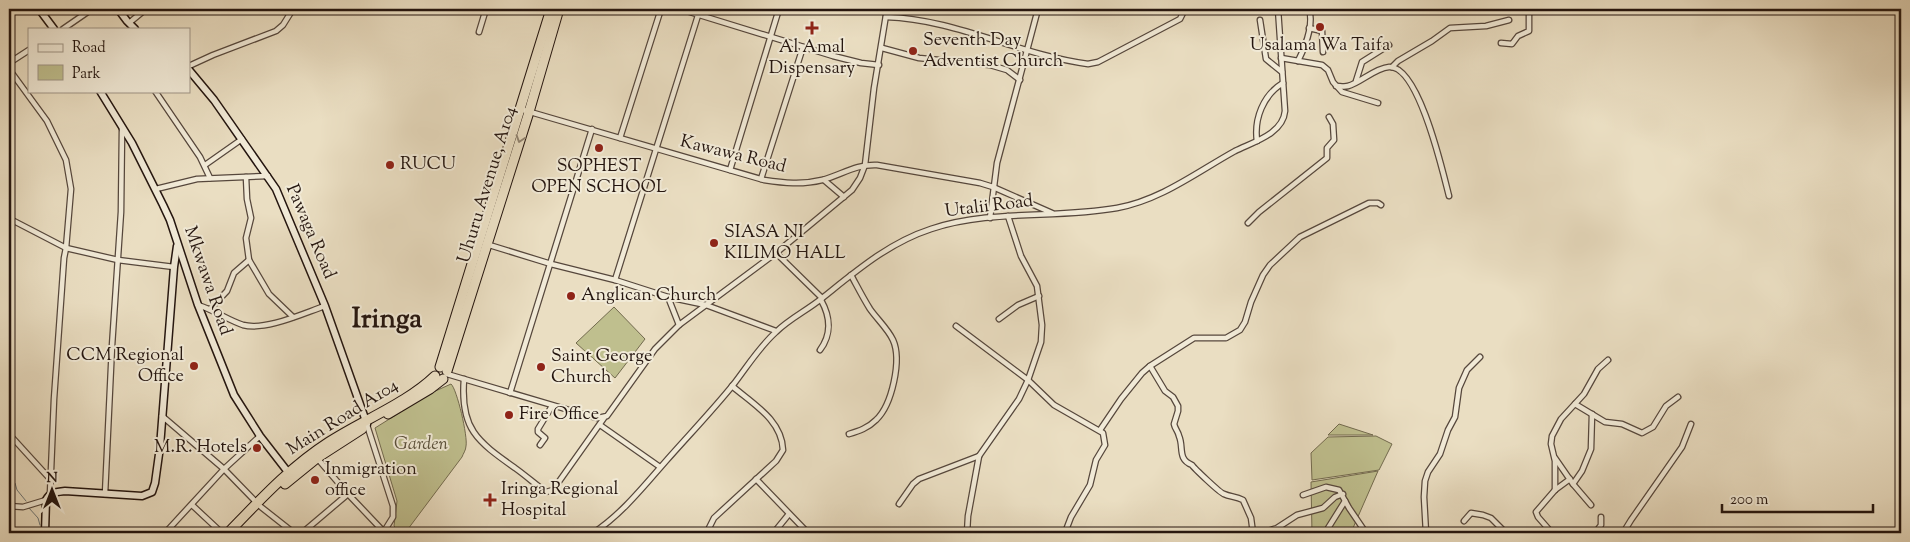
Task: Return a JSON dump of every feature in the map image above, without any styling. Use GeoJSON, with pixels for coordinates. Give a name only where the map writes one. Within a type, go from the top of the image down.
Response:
{"type":"FeatureCollection","features":[{"type":"Feature","properties":{"kind":"highway","name":"Uhuru Avenue, A104"},"geometry":{"type":"LineString","coordinates":[[442,374],[486,244],[552,9]]}},
{"type":"Feature","properties":{"kind":"highway","name":"Uhuru Avenue, A104"},"geometry":{"type":"LineString","coordinates":[[442,374],[524,111],[559,9]]}},
{"type":"Feature","properties":{"kind":"highway"},"geometry":{"type":"LineString","coordinates":[[228,533],[290,475],[317,458],[366,422],[430,389],[442,374]]}},
{"type":"Feature","properties":{"kind":"highway","name":"Main Road A104"},"geometry":{"type":"LineString","coordinates":[[290,475],[312,454],[366,422]]}},
{"type":"Feature","properties":{"kind":"highway"},"geometry":{"type":"LineString","coordinates":[[236,533],[259,505]]}},
{"type":"Feature","properties":{"kind":"street"},"geometry":{"type":"LineString","coordinates":[[39,9],[53,28]]}},
{"type":"Feature","properties":{"kind":"street"},"geometry":{"type":"LineString","coordinates":[[64,28],[92,9]]}},
{"type":"Feature","properties":{"kind":"street"},"geometry":{"type":"LineString","coordinates":[[118,9],[134,28]]}},
{"type":"Feature","properties":{"kind":"street"},"geometry":{"type":"LineString","coordinates":[[129,24],[146,9]]}},
{"type":"Feature","properties":{"kind":"street"},"geometry":{"type":"LineString","coordinates":[[190,67],[213,55],[276,31],[283,25],[293,9]]}},
{"type":"Feature","properties":{"kind":"street"},"geometry":{"type":"LineString","coordinates":[[479,32],[486,9]]}},
{"type":"Feature","properties":{"kind":"street"},"geometry":{"type":"LineString","coordinates":[[620,138],[661,9]]}},
{"type":"Feature","properties":{"kind":"street"},"geometry":{"type":"LineString","coordinates":[[680,9],[803,47],[861,63],[879,65]]}},
{"type":"Feature","properties":{"kind":"street"},"geometry":{"type":"LineString","coordinates":[[615,280],[700,9]]}},
{"type":"Feature","properties":{"kind":"street"},"geometry":{"type":"LineString","coordinates":[[730,170],[780,9]]}},
{"type":"Feature","properties":{"kind":"street"},"geometry":{"type":"LineString","coordinates":[[464,379],[463,395],[466,418],[479,440],[546,492],[553,490],[655,349],[679,325],[776,253],[852,190],[860,178],[865,165],[887,9]]}},
{"type":"Feature","properties":{"kind":"street"},"geometry":{"type":"LineString","coordinates":[[990,218],[997,163],[1038,9]]}},
{"type":"Feature","properties":{"kind":"street"},"geometry":{"type":"LineString","coordinates":[[886,17],[906,18],[958,29],[1026,50],[1093,64],[1180,19],[1185,9]]}},
{"type":"Feature","properties":{"kind":"street","name":"Utalii Road"},"geometry":{"type":"LineString","coordinates":[[593,533],[609,521],[660,467],[732,386],[776,331],[883,252],[914,235],[949,224],[1008,216],[1117,208],[1136,204],[1173,188],[1273,131],[1285,117],[1278,9]]}},
{"type":"Feature","properties":{"kind":"street"},"geometry":{"type":"LineString","coordinates":[[1298,61],[1304,48],[1309,28],[1311,14],[1309,9]]}},
{"type":"Feature","properties":{"kind":"street"},"geometry":{"type":"LineString","coordinates":[[1501,42],[1512,44],[1518,36],[1530,30],[1530,9]]}},
{"type":"Feature","properties":{"kind":"street"},"geometry":{"type":"LineString","coordinates":[[1260,20],[1266,59],[1282,72]]}},
{"type":"Feature","properties":{"kind":"street"},"geometry":{"type":"LineString","coordinates":[[1336,86],[1347,86],[1384,68],[1392,67],[1401,59],[1432,42],[1450,28],[1486,26],[1509,20]]}},
{"type":"Feature","properties":{"kind":"street"},"geometry":{"type":"LineString","coordinates":[[1309,28],[1322,31],[1323,52]]}},
{"type":"Feature","properties":{"kind":"street"},"geometry":{"type":"LineString","coordinates":[[1356,81],[1362,62],[1389,45]]}},
{"type":"Feature","properties":{"kind":"street"},"geometry":{"type":"LineString","coordinates":[[761,179],[803,47]]}},
{"type":"Feature","properties":{"kind":"street"},"geometry":{"type":"LineString","coordinates":[[882,48],[918,58],[990,66],[1007,70],[1020,80]]}},
{"type":"Feature","properties":{"kind":"street"},"geometry":{"type":"LineString","coordinates":[[9,63],[28,51]]}},
{"type":"Feature","properties":{"kind":"street"},"geometry":{"type":"LineString","coordinates":[[1282,58],[1325,67],[1336,86],[1344,94],[1378,103]]}},
{"type":"Feature","properties":{"kind":"street"},"geometry":{"type":"LineString","coordinates":[[1392,67],[1405,76],[1422,104],[1440,157],[1449,196]]}},
{"type":"Feature","properties":{"kind":"street"},"geometry":{"type":"LineString","coordinates":[[9,69],[47,121],[66,160],[71,189],[64,258],[45,533]]}},
{"type":"Feature","properties":{"kind":"street","name":"Pawaga Road"},"geometry":{"type":"LineString","coordinates":[[190,69],[268,176],[286,210],[325,306],[366,422]]}},
{"type":"Feature","properties":{"kind":"street"},"geometry":{"type":"LineString","coordinates":[[1257,141],[1256,127],[1259,112],[1268,95],[1283,83]]}},
{"type":"Feature","properties":{"kind":"street","name":"Mkwawa Road"},"geometry":{"type":"LineString","coordinates":[[101,92],[122,125],[170,220],[198,305],[234,395],[260,436],[290,475]]}},
{"type":"Feature","properties":{"kind":"street"},"geometry":{"type":"LineString","coordinates":[[156,92],[205,165],[210,178]]}},
{"type":"Feature","properties":{"kind":"street","name":"Kawawa Road"},"geometry":{"type":"LineString","coordinates":[[524,111],[761,179],[787,184],[808,183],[824,180],[840,172],[865,165],[877,165],[967,180],[993,187],[1055,214]]}},
{"type":"Feature","properties":{"kind":"street"},"geometry":{"type":"LineString","coordinates":[[1248,223],[1259,212],[1327,158],[1327,148],[1334,140],[1333,124],[1329,116]]}},
{"type":"Feature","properties":{"kind":"street"},"geometry":{"type":"LineString","coordinates":[[105,494],[118,260],[122,125]]}},
{"type":"Feature","properties":{"kind":"street"},"geometry":{"type":"LineString","coordinates":[[510,393],[592,129]]}},
{"type":"Feature","properties":{"kind":"street"},"geometry":{"type":"LineString","coordinates":[[205,165],[242,139]]}},
{"type":"Feature","properties":{"kind":"street"},"geometry":{"type":"LineString","coordinates":[[156,190],[183,182],[210,178],[268,176]]}},
{"type":"Feature","properties":{"kind":"street"},"geometry":{"type":"LineString","coordinates":[[246,177],[247,199],[251,218],[246,244],[249,260],[269,294],[293,317]]}},
{"type":"Feature","properties":{"kind":"street"},"geometry":{"type":"LineString","coordinates":[[9,180],[11,190],[9,239]]}},
{"type":"Feature","properties":{"kind":"street"},"geometry":{"type":"LineString","coordinates":[[824,180],[844,197]]}},
{"type":"Feature","properties":{"kind":"street"},"geometry":{"type":"LineString","coordinates":[[1100,430],[1128,391],[1150,366],[1194,338],[1226,338],[1235,334],[1243,326],[1263,275],[1283,252],[1300,237],[1369,203],[1381,205]]}},
{"type":"Feature","properties":{"kind":"street"},"geometry":{"type":"LineString","coordinates":[[967,533],[968,516],[979,456],[1014,408],[1028,380],[1042,342],[1037,286],[1018,249],[1008,216]]}},
{"type":"Feature","properties":{"kind":"street"},"geometry":{"type":"LineString","coordinates":[[10,219],[29,227],[66,248],[118,260],[174,267]]}},
{"type":"Feature","properties":{"kind":"street"},"geometry":{"type":"LineString","coordinates":[[486,244],[551,264],[615,280],[668,297],[706,305],[776,331]]}},
{"type":"Feature","properties":{"kind":"street"},"geometry":{"type":"LineString","coordinates":[[9,506],[23,507],[65,491],[142,496],[152,492],[155,483],[162,416],[177,245]]}},
{"type":"Feature","properties":{"kind":"street"},"geometry":{"type":"LineString","coordinates":[[776,253],[821,299],[828,313],[827,339],[820,350]]}},
{"type":"Feature","properties":{"kind":"street"},"geometry":{"type":"LineString","coordinates":[[210,308],[227,291],[236,271],[249,260]]}},
{"type":"Feature","properties":{"kind":"street"},"geometry":{"type":"LineString","coordinates":[[849,434],[865,429],[882,413],[892,386],[896,360],[896,350],[891,338],[870,308],[851,275]]}},
{"type":"Feature","properties":{"kind":"street"},"geometry":{"type":"LineString","coordinates":[[999,319],[1018,305],[1039,296]]}},
{"type":"Feature","properties":{"kind":"street"},"geometry":{"type":"LineString","coordinates":[[668,297],[679,325]]}},
{"type":"Feature","properties":{"kind":"street"},"geometry":{"type":"LineString","coordinates":[[198,305],[210,308],[241,324],[251,326],[268,324],[325,306]]}},
{"type":"Feature","properties":{"kind":"street"},"geometry":{"type":"LineString","coordinates":[[956,326],[1028,380],[1054,405],[1082,422],[1100,430],[1104,435],[1104,445],[1096,460],[1090,485],[1071,517],[1066,530],[1062,533]]}},
{"type":"Feature","properties":{"kind":"street"},"geometry":{"type":"LineString","coordinates":[[1426,533],[1424,492],[1426,476],[1440,454],[1456,414],[1458,391],[1465,375],[1469,367],[1480,357]]}},
{"type":"Feature","properties":{"kind":"street"},"geometry":{"type":"LineString","coordinates":[[1555,490],[1552,436],[1561,419],[1584,394],[1598,369],[1608,360]]}},
{"type":"Feature","properties":{"kind":"street"},"geometry":{"type":"LineString","coordinates":[[1150,366],[1165,391],[1173,397],[1178,406],[1179,410],[1174,426],[1180,438],[1180,450],[1183,458],[1211,482],[1217,491],[1224,495],[1237,496],[1243,500],[1251,518],[1254,533]]}},
{"type":"Feature","properties":{"kind":"street"},"geometry":{"type":"LineString","coordinates":[[442,374],[552,406],[604,418]]}},
{"type":"Feature","properties":{"kind":"street"},"geometry":{"type":"LineString","coordinates":[[709,528],[717,515],[781,456],[783,447],[770,418],[732,386]]}},
{"type":"Feature","properties":{"kind":"street"},"geometry":{"type":"LineString","coordinates":[[1575,404],[1607,423],[1622,424],[1644,432],[1652,427],[1666,406],[1678,397]]}},
{"type":"Feature","properties":{"kind":"street"},"geometry":{"type":"LineString","coordinates":[[540,445],[545,438],[537,430],[552,406]]}},
{"type":"Feature","properties":{"kind":"street"},"geometry":{"type":"LineString","coordinates":[[1552,533],[1536,513],[1555,490],[1571,481],[1582,471],[1591,448],[1592,414]]}},
{"type":"Feature","properties":{"kind":"street"},"geometry":{"type":"LineString","coordinates":[[162,416],[224,469],[259,505],[294,533]]}},
{"type":"Feature","properties":{"kind":"street"},"geometry":{"type":"LineString","coordinates":[[317,458],[385,533],[393,517],[393,506],[366,422]]}},
{"type":"Feature","properties":{"kind":"street"},"geometry":{"type":"LineString","coordinates":[[1624,533],[1682,447],[1691,424]]}},
{"type":"Feature","properties":{"kind":"street"},"geometry":{"type":"LineString","coordinates":[[600,425],[660,467]]}},
{"type":"Feature","properties":{"kind":"street"},"geometry":{"type":"LineString","coordinates":[[9,434],[50,479]]}},
{"type":"Feature","properties":{"kind":"street"},"geometry":{"type":"LineString","coordinates":[[165,533],[224,469],[260,436]]}},
{"type":"Feature","properties":{"kind":"street"},"geometry":{"type":"LineString","coordinates":[[899,504],[913,484],[919,479],[979,456]]}},
{"type":"Feature","properties":{"kind":"street"},"geometry":{"type":"LineString","coordinates":[[1554,457],[1591,505]]}},
{"type":"Feature","properties":{"kind":"street"},"geometry":{"type":"LineString","coordinates":[[756,479],[808,533]]}},
{"type":"Feature","properties":{"kind":"street"},"geometry":{"type":"LineString","coordinates":[[1303,494],[1326,487],[1340,490],[1366,533]]}},
{"type":"Feature","properties":{"kind":"street"},"geometry":{"type":"LineString","coordinates":[[302,533],[348,494]]}},
{"type":"Feature","properties":{"kind":"street"},"geometry":{"type":"LineString","coordinates":[[1261,533],[1277,528],[1297,515],[1324,508],[1335,497],[1343,494]]}},
{"type":"Feature","properties":{"kind":"street"},"geometry":{"type":"LineString","coordinates":[[1325,533],[1345,501]]}},
{"type":"Feature","properties":{"kind":"street"},"geometry":{"type":"LineString","coordinates":[[192,504],[222,533]]}},
{"type":"Feature","properties":{"kind":"street"},"geometry":{"type":"LineString","coordinates":[[1464,521],[1471,513],[1486,516],[1506,533]]}},
{"type":"Feature","properties":{"kind":"street"},"geometry":{"type":"LineString","coordinates":[[776,530],[789,514]]}},
{"type":"Feature","properties":{"kind":"street"},"geometry":{"type":"LineString","coordinates":[[1595,533],[1601,525],[1601,517]]}},
{"type":"Feature","properties":{"kind":"green space"},"geometry":{"type":"Polygon","coordinates":[[[614,307],[645,339],[615,378],[576,343],[614,307]]]}},
{"type":"Feature","properties":{"kind":"green space","name":"Garden"},"geometry":{"type":"Polygon","coordinates":[[[451,384],[462,414],[466,449],[405,533],[400,533],[394,526],[397,501],[375,428],[431,393],[451,384]]]}},
{"type":"Feature","properties":{"kind":"green space"},"geometry":{"type":"Polygon","coordinates":[[[1339,424],[1373,435],[1328,435],[1339,424]]]}},
{"type":"Feature","properties":{"kind":"green space"},"geometry":{"type":"Polygon","coordinates":[[[1376,436],[1392,444],[1379,470],[1312,480],[1311,453],[1328,437],[1376,436]]]}},
{"type":"Feature","properties":{"kind":"green space"},"geometry":{"type":"Polygon","coordinates":[[[1378,471],[1353,528],[1340,533],[1312,533],[1311,482],[1378,471]]]}},
{"type":"Feature","properties":{"kind":"waterway"},"geometry":{"type":"LineString","coordinates":[[9,478],[15,483],[17,490],[26,501]]}},
{"type":"Feature","properties":{"kind":"waterway"},"geometry":{"type":"LineString","coordinates":[[29,508],[38,518],[40,525]]}},
{"type":"Feature","properties":{"kind":"place","name":"Usalama Wa Taifa"},"geometry":{"type":"Point","coordinates":[1320,27]}},
{"type":"Feature","properties":{"kind":"place","name":"Al Amal Dispensary"},"geometry":{"type":"Point","coordinates":[812,28]}},
{"type":"Feature","properties":{"kind":"place","name":"Seventh Day Adventist Church"},"geometry":{"type":"Point","coordinates":[913,51]}},
{"type":"Feature","properties":{"kind":"place","name":"SOPHEST OPEN SCHOOL"},"geometry":{"type":"Point","coordinates":[599,148]}},
{"type":"Feature","properties":{"kind":"place","name":"RUCU"},"geometry":{"type":"Point","coordinates":[390,165]}},
{"type":"Feature","properties":{"kind":"place","name":"SIASA NI KILIMO HALL"},"geometry":{"type":"Point","coordinates":[714,243]}},
{"type":"Feature","properties":{"kind":"place","name":"Anglican Church"},"geometry":{"type":"Point","coordinates":[571,296]}},
{"type":"Feature","properties":{"kind":"place","name":"CCM Regional Office"},"geometry":{"type":"Point","coordinates":[194,366]}},
{"type":"Feature","properties":{"kind":"place","name":"Saint George Church"},"geometry":{"type":"Point","coordinates":[541,367]}},
{"type":"Feature","properties":{"kind":"place","name":"Fire Office"},"geometry":{"type":"Point","coordinates":[509,415]}},
{"type":"Feature","properties":{"kind":"place","name":"M.R. Hotels"},"geometry":{"type":"Point","coordinates":[257,448]}},
{"type":"Feature","properties":{"kind":"place","name":"Inmigration office"},"geometry":{"type":"Point","coordinates":[315,480]}},
{"type":"Feature","properties":{"kind":"place","name":"Iringa Regional Hospital"},"geometry":{"type":"Point","coordinates":[490,500]}},
{"type":"Feature","properties":{"kind":"district","name":"Iringa"},"geometry":{"type":"Point","coordinates":[387,320]}}]}
